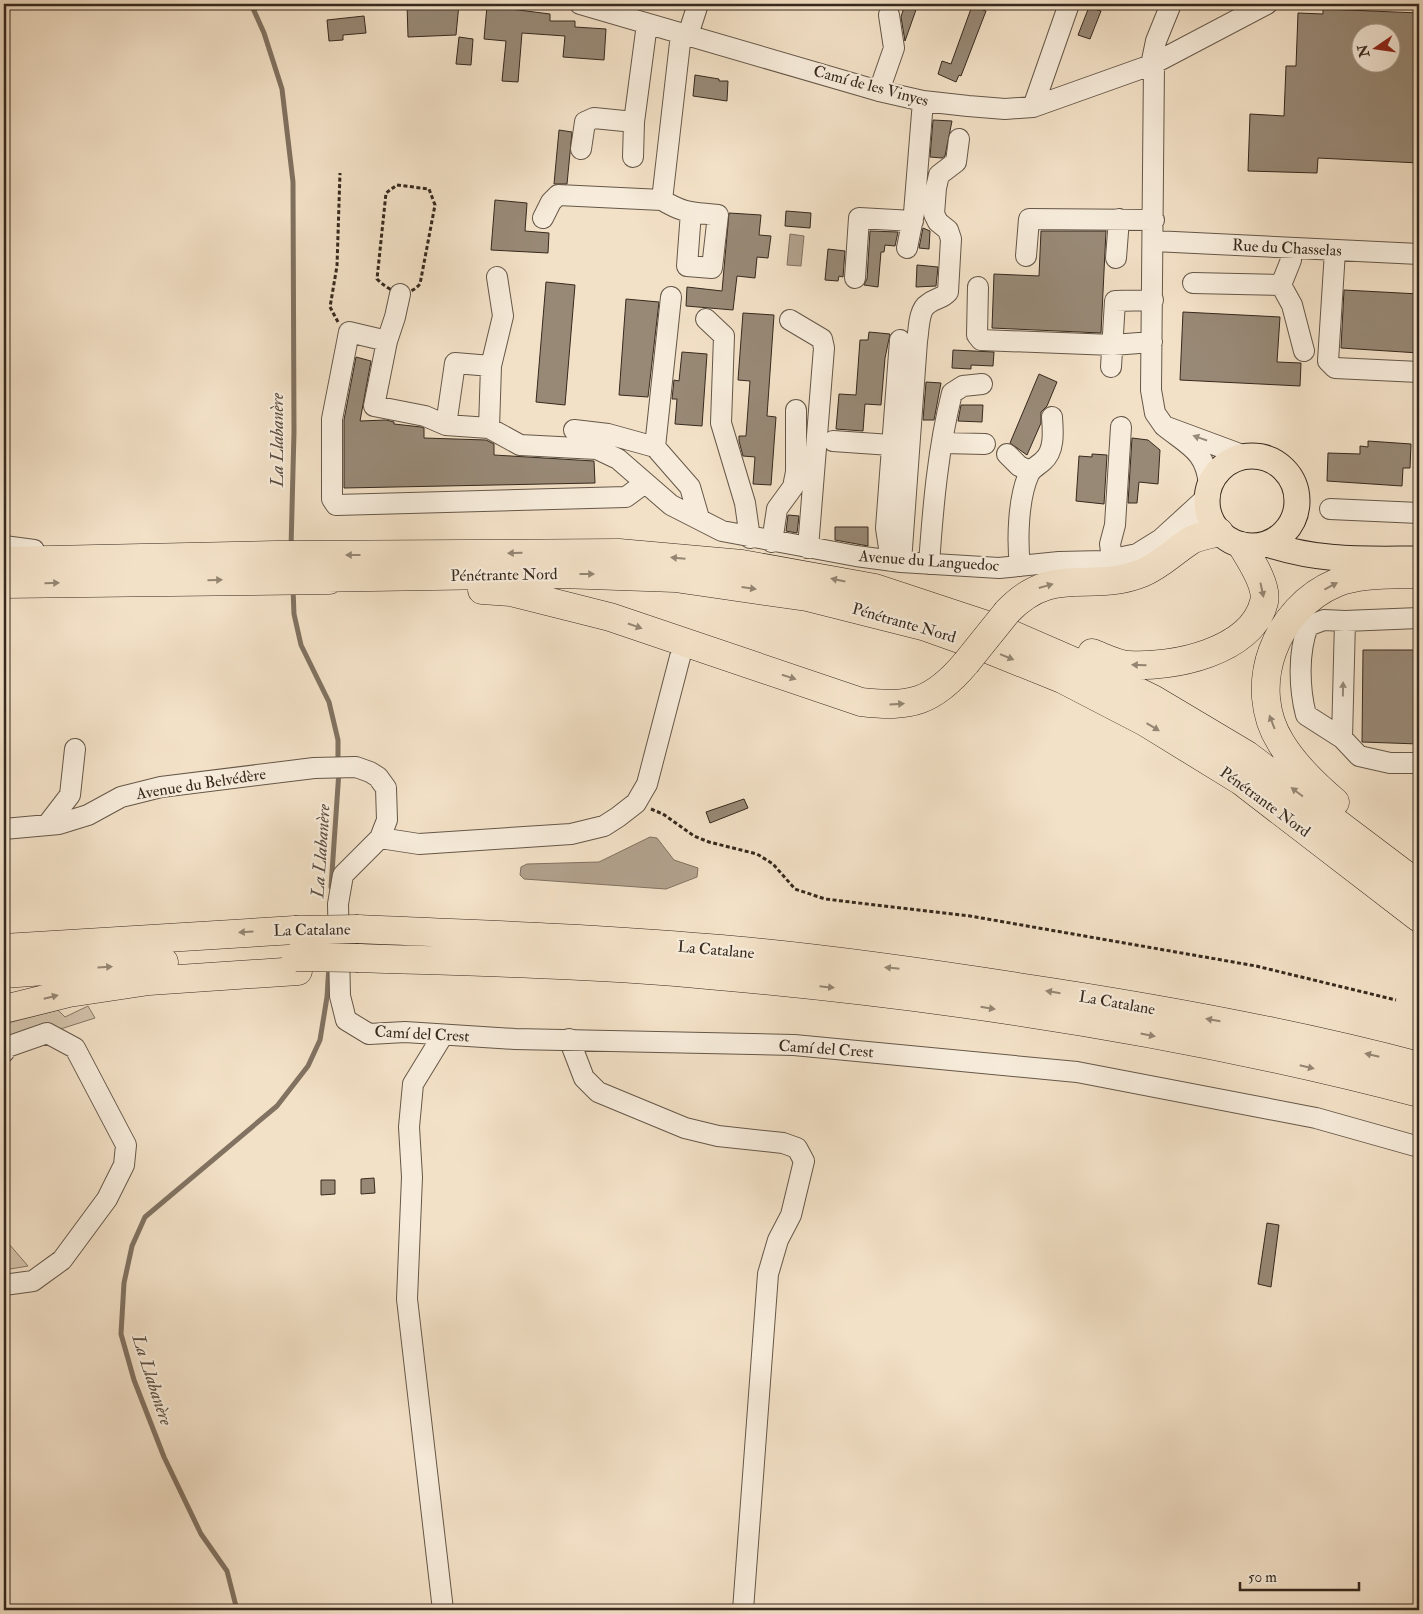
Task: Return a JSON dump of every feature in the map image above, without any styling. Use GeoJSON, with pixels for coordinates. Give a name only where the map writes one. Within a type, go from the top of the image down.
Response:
{"type":"FeatureCollection","features":[{"type":"Feature","properties":{"kind":"highway"},"geometry":{"type":"LineString","coordinates":[[4,584],[275,567],[312,567],[511,592],[610,617],[861,702],[904,704],[933,694],[949,683],[1021,597],[1034,590],[1053,584],[1134,576],[1164,562],[1191,541],[1215,528]]}},
{"type":"Feature","properties":{"kind":"highway"},"geometry":{"type":"LineString","coordinates":[[886,591],[1010,623],[1125,665],[1149,666],[1172,663],[1210,652],[1234,642],[1253,626],[1265,600],[1255,545]]}},
{"type":"Feature","properties":{"kind":"highway","name":"Pénétrante Nord"},"geometry":{"type":"LineString","coordinates":[[312,567],[619,553],[742,564],[811,574],[886,591],[999,629],[1096,670],[1153,699],[1247,755],[1419,885]]}},
{"type":"Feature","properties":{"kind":"highway"},"geometry":{"type":"LineString","coordinates":[[4,560],[245,556],[275,567]]}},
{"type":"Feature","properties":{"kind":"highway","name":"Pénétrante Nord"},"geometry":{"type":"LineString","coordinates":[[312,567],[675,578],[806,597],[926,627],[1062,679],[1145,722],[1241,781],[1419,918]]}},
{"type":"Feature","properties":{"kind":"highway"},"geometry":{"type":"LineString","coordinates":[[1419,574],[1357,577],[1336,583],[1315,595],[1282,628],[1266,675],[1266,696],[1269,716],[1280,742],[1296,764],[1318,788],[1419,871]]}},
{"type":"Feature","properties":{"kind":"highway","name":"La Catalane"},"geometry":{"type":"LineString","coordinates":[[4,948],[295,930],[358,930],[548,937],[709,948],[910,970],[1107,1000],[1244,1025],[1419,1066]]}},
{"type":"Feature","properties":{"kind":"highway","name":"La Catalane"},"geometry":{"type":"LineString","coordinates":[[4,974],[164,962],[545,964],[708,974],[904,995],[1090,1024],[1240,1052],[1419,1093]]}},
{"type":"Feature","properties":{"kind":"highway"},"geometry":{"type":"LineString","coordinates":[[4,1009],[69,993],[149,981],[297,964]]}},
{"type":"Feature","properties":{"kind":"main road"},"geometry":{"type":"LineString","coordinates":[[1255,545],[1279,537],[1289,527],[1295,515],[1297,500],[1294,485],[1286,472],[1274,462],[1260,457],[1245,456],[1223,466],[1208,491],[1207,510],[1215,528],[1230,541],[1296,554],[1337,559],[1419,559]]}},
{"type":"Feature","properties":{"kind":"main road"},"geometry":{"type":"LineString","coordinates":[[1295,515],[1300,527],[1318,550],[1337,559]]}},
{"type":"Feature","properties":{"kind":"street","name":"Camí de les Vinyes"},"geometry":{"type":"LineString","coordinates":[[580,4],[879,91],[923,101],[1005,108],[1033,107],[1153,64],[1267,4]]}},
{"type":"Feature","properties":{"kind":"street"},"geometry":{"type":"LineString","coordinates":[[662,200],[684,35],[698,4]]}},
{"type":"Feature","properties":{"kind":"street"},"geometry":{"type":"LineString","coordinates":[[1033,107],[1070,4]]}},
{"type":"Feature","properties":{"kind":"street"},"geometry":{"type":"LineString","coordinates":[[1172,4],[1156,41],[1153,64],[1154,241],[1151,390],[1155,413],[1164,426],[1202,456],[1208,469],[1208,491]]}},
{"type":"Feature","properties":{"kind":"street"},"geometry":{"type":"LineString","coordinates":[[879,91],[894,48],[889,15]]}},
{"type":"Feature","properties":{"kind":"street"},"geometry":{"type":"LineString","coordinates":[[633,157],[634,122],[647,24]]}},
{"type":"Feature","properties":{"kind":"street"},"geometry":{"type":"LineString","coordinates":[[908,248],[913,221],[923,101]]}},
{"type":"Feature","properties":{"kind":"street"},"geometry":{"type":"LineString","coordinates":[[580,149],[585,122],[594,118],[634,122]]}},
{"type":"Feature","properties":{"kind":"street"},"geometry":{"type":"LineString","coordinates":[[896,561],[917,342],[922,310],[928,304],[943,298],[948,292],[951,239],[948,230],[938,222],[934,214],[936,188],[939,175],[956,162],[960,139]]}},
{"type":"Feature","properties":{"kind":"street"},"geometry":{"type":"LineString","coordinates":[[543,218],[551,202],[558,195],[662,200],[681,212],[691,212]]}},
{"type":"Feature","properties":{"kind":"street"},"geometry":{"type":"LineString","coordinates":[[855,278],[859,218],[913,221]]}},
{"type":"Feature","properties":{"kind":"street"},"geometry":{"type":"LineString","coordinates":[[1026,256],[1028,219],[1154,220]]}},
{"type":"Feature","properties":{"kind":"street"},"geometry":{"type":"LineString","coordinates":[[1116,258],[1119,220]]}},
{"type":"Feature","properties":{"kind":"street","name":"Rue du Chasselas"},"geometry":{"type":"LineString","coordinates":[[1154,241],[1419,254]]}},
{"type":"Feature","properties":{"kind":"street"},"geometry":{"type":"LineString","coordinates":[[1281,285],[1291,260],[1290,249]]}},
{"type":"Feature","properties":{"kind":"street"},"geometry":{"type":"LineString","coordinates":[[1335,250],[1328,361],[1335,368],[1419,372]]}},
{"type":"Feature","properties":{"kind":"street"},"geometry":{"type":"LineString","coordinates":[[400,294],[387,341],[374,406],[425,416],[446,425],[489,428],[491,366],[503,316],[498,277]]}},
{"type":"Feature","properties":{"kind":"street"},"geometry":{"type":"LineString","coordinates":[[1193,283],[1281,285]]}},
{"type":"Feature","properties":{"kind":"street"},"geometry":{"type":"LineString","coordinates":[[1281,285],[1292,305],[1304,350]]}},
{"type":"Feature","properties":{"kind":"street"},"geometry":{"type":"LineString","coordinates":[[978,287],[977,336],[981,340],[1113,344],[1152,342]]}},
{"type":"Feature","properties":{"kind":"street"},"geometry":{"type":"LineString","coordinates":[[656,447],[671,297]]}},
{"type":"Feature","properties":{"kind":"street"},"geometry":{"type":"LineString","coordinates":[[1111,367],[1115,301],[1153,300]]}},
{"type":"Feature","properties":{"kind":"street"},"geometry":{"type":"LineString","coordinates":[[706,320],[724,336],[720,423],[745,503],[750,538]]}},
{"type":"Feature","properties":{"kind":"street"},"geometry":{"type":"LineString","coordinates":[[790,320],[822,339],[824,348],[808,548]]}},
{"type":"Feature","properties":{"kind":"street"},"geometry":{"type":"LineString","coordinates":[[387,341],[349,332],[332,419],[332,499],[336,505],[626,497],[646,482]]}},
{"type":"Feature","properties":{"kind":"street"},"geometry":{"type":"LineString","coordinates":[[896,561],[886,528],[900,340]]}},
{"type":"Feature","properties":{"kind":"street"},"geometry":{"type":"LineString","coordinates":[[446,425],[455,363],[491,366]]}},
{"type":"Feature","properties":{"kind":"street"},"geometry":{"type":"LineString","coordinates":[[928,564],[942,443],[952,393],[963,386],[982,384]]}},
{"type":"Feature","properties":{"kind":"street"},"geometry":{"type":"LineString","coordinates":[[772,542],[777,509],[793,487],[796,472],[796,410]]}},
{"type":"Feature","properties":{"kind":"street"},"geometry":{"type":"LineString","coordinates":[[1020,566],[1018,545],[1024,487],[1030,471],[1046,459],[1052,446],[1052,417]]}},
{"type":"Feature","properties":{"kind":"street"},"geometry":{"type":"LineString","coordinates":[[1164,426],[1245,456]]}},
{"type":"Feature","properties":{"kind":"street"},"geometry":{"type":"LineString","coordinates":[[1112,559],[1110,544],[1115,525],[1121,427]]}},
{"type":"Feature","properties":{"kind":"street","name":"Avenue du Languedoc"},"geometry":{"type":"LineString","coordinates":[[489,428],[520,445],[597,449],[618,459],[671,505],[722,531],[772,542],[896,561],[999,568],[1112,559],[1137,554],[1161,539],[1188,529],[1215,528]]}},
{"type":"Feature","properties":{"kind":"street"},"geometry":{"type":"LineString","coordinates":[[574,430],[608,434],[656,447],[690,487],[699,518]]}},
{"type":"Feature","properties":{"kind":"street"},"geometry":{"type":"LineString","coordinates":[[833,441],[891,445]]}},
{"type":"Feature","properties":{"kind":"street"},"geometry":{"type":"LineString","coordinates":[[942,443],[985,444]]}},
{"type":"Feature","properties":{"kind":"street"},"geometry":{"type":"LineString","coordinates":[[1007,454],[1019,466],[1030,471]]}},
{"type":"Feature","properties":{"kind":"street","name":"Avenue du Languedoc"},"geometry":{"type":"LineString","coordinates":[[1161,539],[1208,491]]}},
{"type":"Feature","properties":{"kind":"street"},"geometry":{"type":"LineString","coordinates":[[1330,509],[1419,513]]}},
{"type":"Feature","properties":{"kind":"street"},"geometry":{"type":"LineString","coordinates":[[4,546],[24,550],[202,548],[245,556]]}},
{"type":"Feature","properties":{"kind":"street"},"geometry":{"type":"LineString","coordinates":[[1419,618],[1324,620],[1308,626],[1302,644],[1303,704],[1306,715],[1342,738],[1360,756],[1390,763],[1419,763]]}},
{"type":"Feature","properties":{"kind":"street"},"geometry":{"type":"LineString","coordinates":[[1342,738],[1345,621]]}},
{"type":"Feature","properties":{"kind":"street"},"geometry":{"type":"LineString","coordinates":[[380,838],[419,844],[571,834],[604,826],[636,803],[647,784],[680,657]]}},
{"type":"Feature","properties":{"kind":"street"},"geometry":{"type":"LineString","coordinates":[[47,825],[70,795],[75,749]]}},
{"type":"Feature","properties":{"kind":"street","name":"Avenue du Belvédère"},"geometry":{"type":"LineString","coordinates":[[4,829],[47,825],[88,815],[121,797],[161,787],[314,768],[356,766],[378,777],[386,788],[387,820],[380,838]]}},
{"type":"Feature","properties":{"kind":"street","name":"Camí del Crest"},"geometry":{"type":"LineString","coordinates":[[380,838],[343,875],[338,904],[340,986],[346,1020],[369,1034],[404,1032],[443,1035],[794,1045],[1087,1074],[1316,1118],[1419,1147]]}},
{"type":"Feature","properties":{"kind":"street"},"geometry":{"type":"LineString","coordinates":[[4,1052],[7,1047],[47,1033],[75,1048],[126,1145],[124,1165],[107,1198],[62,1260],[33,1281],[4,1285]]}},
{"type":"Feature","properties":{"kind":"street"},"geometry":{"type":"LineString","coordinates":[[443,1035],[413,1084],[408,1127],[412,1177],[407,1299],[443,1610]]}},
{"type":"Feature","properties":{"kind":"street"},"geometry":{"type":"LineString","coordinates":[[569,1039],[584,1078],[598,1092],[685,1128],[718,1136],[783,1143],[797,1148],[804,1161],[791,1215],[778,1240],[768,1274],[742,1610]]}},
{"type":"Feature","properties":{"kind":"path"},"geometry":{"type":"LineString","coordinates":[[340,173],[337,266],[330,307],[339,324],[349,332]]}},
{"type":"Feature","properties":{"kind":"path"},"geometry":{"type":"LineString","coordinates":[[397,185],[429,189],[435,205],[420,284],[415,290],[400,294],[387,288],[377,279],[386,193],[397,185]]}},
{"type":"Feature","properties":{"kind":"path"},"geometry":{"type":"LineString","coordinates":[[663,814],[694,836],[709,842],[757,854],[773,864],[795,889],[825,899],[970,916],[1201,956],[1256,966],[1396,1000]]}},
{"type":"Feature","properties":{"kind":"shaded area"},"geometry":{"type":"Polygon","coordinates":[[[790,234],[804,236],[801,266],[787,265],[790,234]]]}},
{"type":"Feature","properties":{"kind":"shaded area"},"geometry":{"type":"Polygon","coordinates":[[[650,837],[657,838],[674,860],[698,868],[697,877],[666,889],[524,879],[520,875],[521,867],[527,864],[599,862],[650,837]]]}},
{"type":"Feature","properties":{"kind":"shaded area"},"geometry":{"type":"Polygon","coordinates":[[[88,1006],[95,1018],[4,1047],[4,1024],[58,1010],[65,1017],[88,1006]]]}},
{"type":"Feature","properties":{"kind":"shaded area"},"geometry":{"type":"Polygon","coordinates":[[[9,1244],[28,1266],[4,1270],[4,1245],[9,1244]]]}},
{"type":"Feature","properties":{"kind":"building"},"geometry":{"type":"Polygon","coordinates":[[[407,4],[459,4],[456,35],[408,37],[407,4]]]}},
{"type":"Feature","properties":{"kind":"building"},"geometry":{"type":"Polygon","coordinates":[[[905,4],[918,4],[905,41],[901,17],[905,4]]]}},
{"type":"Feature","properties":{"kind":"building"},"geometry":{"type":"Polygon","coordinates":[[[487,6],[550,14],[550,21],[575,21],[575,27],[606,29],[604,60],[563,57],[565,36],[522,33],[518,82],[502,81],[506,41],[484,39],[487,6]]]}},
{"type":"Feature","properties":{"kind":"building"},"geometry":{"type":"Polygon","coordinates":[[[972,6],[986,11],[961,76],[959,75],[956,82],[938,74],[942,61],[951,64],[972,6]]]}},
{"type":"Feature","properties":{"kind":"building"},"geometry":{"type":"Polygon","coordinates":[[[1089,7],[1101,11],[1090,39],[1078,35],[1089,7]]]}},
{"type":"Feature","properties":{"kind":"building"},"geometry":{"type":"Polygon","coordinates":[[[1323,9],[1419,13],[1419,163],[1318,158],[1317,173],[1248,171],[1250,114],[1284,116],[1286,66],[1296,66],[1298,13],[1323,14],[1323,9]]]}},
{"type":"Feature","properties":{"kind":"building"},"geometry":{"type":"Polygon","coordinates":[[[364,16],[366,33],[343,35],[343,40],[329,41],[327,20],[364,16]]]}},
{"type":"Feature","properties":{"kind":"building"},"geometry":{"type":"Polygon","coordinates":[[[459,37],[473,39],[471,65],[456,64],[459,37]]]}},
{"type":"Feature","properties":{"kind":"building"},"geometry":{"type":"Polygon","coordinates":[[[695,75],[719,79],[719,81],[728,81],[727,101],[693,96],[695,75]]]}},
{"type":"Feature","properties":{"kind":"building"},"geometry":{"type":"Polygon","coordinates":[[[933,120],[952,121],[945,156],[942,158],[930,157],[933,120]]]}},
{"type":"Feature","properties":{"kind":"building"},"geometry":{"type":"Polygon","coordinates":[[[559,130],[572,132],[567,184],[554,184],[559,130]]]}},
{"type":"Feature","properties":{"kind":"building"},"geometry":{"type":"Polygon","coordinates":[[[495,200],[527,203],[525,231],[549,233],[548,253],[491,250],[495,200]]]}},
{"type":"Feature","properties":{"kind":"building"},"geometry":{"type":"Polygon","coordinates":[[[786,211],[811,213],[810,228],[785,226],[786,211]]]}},
{"type":"Feature","properties":{"kind":"building"},"geometry":{"type":"Polygon","coordinates":[[[729,213],[761,215],[759,235],[771,236],[768,258],[757,257],[755,278],[737,276],[733,310],[686,306],[687,287],[722,291],[729,213]]]}},
{"type":"Feature","properties":{"kind":"building"},"geometry":{"type":"Polygon","coordinates":[[[923,228],[930,231],[929,249],[919,248],[923,228]]]}},
{"type":"Feature","properties":{"kind":"building"},"geometry":{"type":"Polygon","coordinates":[[[870,231],[898,232],[895,246],[885,245],[884,252],[881,252],[878,287],[864,285],[867,279],[870,231]]]}},
{"type":"Feature","properties":{"kind":"building"},"geometry":{"type":"Polygon","coordinates":[[[1041,231],[1106,231],[1101,333],[992,328],[994,274],[1039,276],[1041,231]]]}},
{"type":"Feature","properties":{"kind":"building"},"geometry":{"type":"Polygon","coordinates":[[[828,249],[845,251],[843,277],[839,276],[838,281],[825,280],[828,249]]]}},
{"type":"Feature","properties":{"kind":"building"},"geometry":{"type":"Polygon","coordinates":[[[917,265],[938,267],[936,286],[916,287],[917,265]]]}},
{"type":"Feature","properties":{"kind":"building"},"geometry":{"type":"Polygon","coordinates":[[[546,282],[575,285],[565,405],[536,402],[546,282]]]}},
{"type":"Feature","properties":{"kind":"building"},"geometry":{"type":"Polygon","coordinates":[[[1344,290],[1419,294],[1419,353],[1341,348],[1344,290]]]}},
{"type":"Feature","properties":{"kind":"building"},"geometry":{"type":"Polygon","coordinates":[[[626,299],[659,302],[648,397],[619,395],[626,299]]]}},
{"type":"Feature","properties":{"kind":"building"},"geometry":{"type":"Polygon","coordinates":[[[1183,312],[1280,317],[1277,362],[1301,363],[1300,386],[1180,380],[1183,312]]]}},
{"type":"Feature","properties":{"kind":"building"},"geometry":{"type":"Polygon","coordinates":[[[743,313],[774,315],[767,416],[776,417],[771,485],[753,484],[755,457],[743,456],[739,441],[739,436],[746,436],[750,381],[738,380],[743,313]]]}},
{"type":"Feature","properties":{"kind":"building"},"geometry":{"type":"Polygon","coordinates":[[[869,332],[890,334],[885,358],[881,405],[865,404],[863,431],[836,429],[839,394],[856,395],[860,340],[868,340],[869,332]]]}},
{"type":"Feature","properties":{"kind":"building"},"geometry":{"type":"Polygon","coordinates":[[[953,350],[994,352],[993,366],[971,365],[971,369],[952,368],[953,350]]]}},
{"type":"Feature","properties":{"kind":"building"},"geometry":{"type":"Polygon","coordinates":[[[682,352],[707,354],[702,426],[675,424],[677,399],[672,399],[674,380],[679,381],[682,352]]]}},
{"type":"Feature","properties":{"kind":"building"},"geometry":{"type":"Polygon","coordinates":[[[356,357],[371,361],[360,421],[386,420],[394,422],[394,424],[421,427],[424,428],[424,438],[486,440],[494,444],[494,455],[594,461],[595,483],[344,488],[344,420],[356,357]]]}},
{"type":"Feature","properties":{"kind":"building"},"geometry":{"type":"Polygon","coordinates":[[[1039,374],[1057,382],[1047,406],[1041,412],[1041,423],[1027,455],[1010,443],[1039,374]]]}},
{"type":"Feature","properties":{"kind":"building"},"geometry":{"type":"Polygon","coordinates":[[[926,382],[941,383],[934,420],[923,420],[926,382]]]}},
{"type":"Feature","properties":{"kind":"building"},"geometry":{"type":"Polygon","coordinates":[[[961,405],[983,405],[982,422],[958,421],[961,405]]]}},
{"type":"Feature","properties":{"kind":"building"},"geometry":{"type":"Polygon","coordinates":[[[1132,438],[1148,440],[1160,450],[1158,484],[1139,482],[1137,503],[1128,503],[1132,438]]]}},
{"type":"Feature","properties":{"kind":"building"},"geometry":{"type":"Polygon","coordinates":[[[1368,441],[1411,444],[1410,468],[1403,468],[1402,486],[1327,481],[1328,453],[1360,454],[1360,446],[1368,447],[1368,441]]]}},
{"type":"Feature","properties":{"kind":"building"},"geometry":{"type":"Polygon","coordinates":[[[1092,454],[1107,455],[1104,504],[1076,501],[1079,456],[1092,457],[1092,454]]]}},
{"type":"Feature","properties":{"kind":"building"},"geometry":{"type":"Polygon","coordinates":[[[788,515],[799,516],[797,533],[786,531],[788,515]]]}},
{"type":"Feature","properties":{"kind":"building"},"geometry":{"type":"Polygon","coordinates":[[[835,527],[868,527],[868,546],[835,540],[835,527]]]}},
{"type":"Feature","properties":{"kind":"building"},"geometry":{"type":"Polygon","coordinates":[[[1363,650],[1419,650],[1419,744],[1362,742],[1363,650]]]}},
{"type":"Feature","properties":{"kind":"building"},"geometry":{"type":"Polygon","coordinates":[[[744,799],[748,808],[710,823],[706,812],[744,799]]]}},
{"type":"Feature","properties":{"kind":"building"},"geometry":{"type":"Polygon","coordinates":[[[374,1178],[375,1193],[361,1194],[361,1179],[374,1178]]]}},
{"type":"Feature","properties":{"kind":"building"},"geometry":{"type":"Polygon","coordinates":[[[321,1180],[335,1180],[335,1194],[321,1195],[321,1180]]]}},
{"type":"Feature","properties":{"kind":"building"},"geometry":{"type":"Polygon","coordinates":[[[1267,1223],[1279,1225],[1271,1287],[1258,1284],[1267,1223]]]}},
{"type":"Feature","properties":{"kind":"waterway","name":"La Llabanère"},"geometry":{"type":"LineString","coordinates":[[251,4],[264,33],[282,89],[293,182],[294,432],[291,548]]}},
{"type":"Feature","properties":{"kind":"waterway","name":"La Llabanère"},"geometry":{"type":"LineString","coordinates":[[293,589],[294,614],[301,645],[329,702],[338,740],[338,762]]}},
{"type":"Feature","properties":{"kind":"waterway","name":"La Llabanère"},"geometry":{"type":"LineString","coordinates":[[331,887],[339,771]]}},
{"type":"Feature","properties":{"kind":"waterway","name":"La Llabanère"},"geometry":{"type":"LineString","coordinates":[[237,1610],[227,1571],[201,1534],[164,1457],[134,1380],[121,1334],[124,1283],[132,1246],[145,1217],[277,1106],[308,1066],[320,1040],[327,997],[329,965]]}}]}
